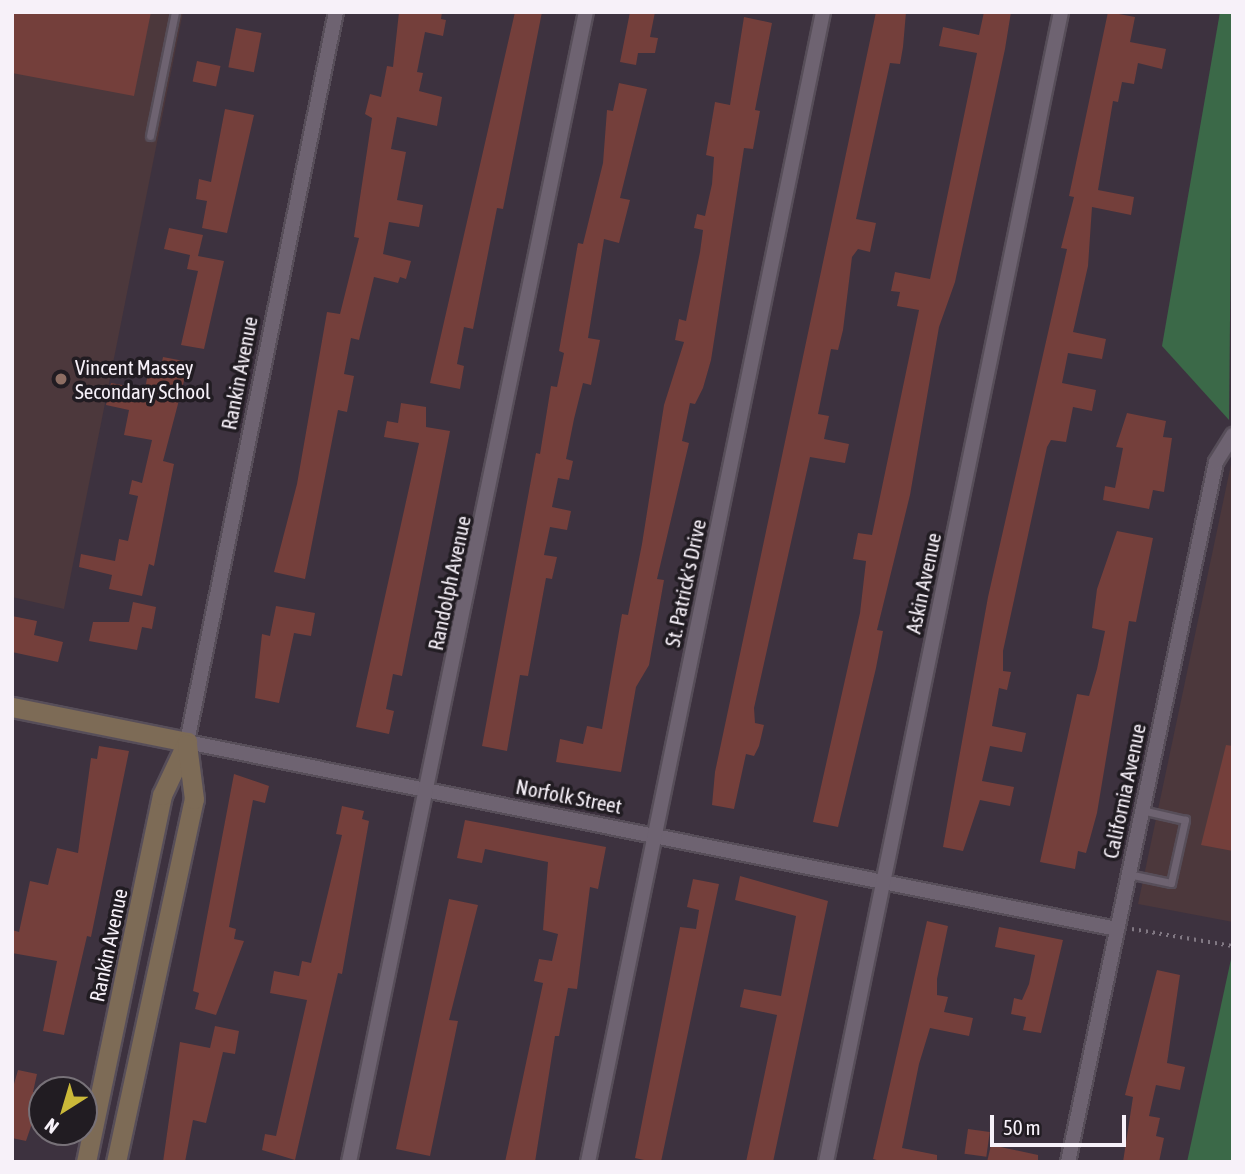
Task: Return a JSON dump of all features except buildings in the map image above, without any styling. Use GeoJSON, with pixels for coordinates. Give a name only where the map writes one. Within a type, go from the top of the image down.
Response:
{"type":"FeatureCollection","features":[{"type":"Feature","properties":{"kind":"street","name":"Rankin Avenue"},"geometry":{"type":"LineString","coordinates":[[86,1162],[162,795],[187,743],[336,12]]}},
{"type":"Feature","properties":{"kind":"street","name":"Randolph Avenue"},"geometry":{"type":"LineString","coordinates":[[349,1162],[586,12]]}},
{"type":"Feature","properties":{"kind":"street","name":"St. Patrick's Drive"},"geometry":{"type":"LineString","coordinates":[[588,1162],[823,12]]}},
{"type":"Feature","properties":{"kind":"street","name":"Askin Avenue"},"geometry":{"type":"LineString","coordinates":[[826,1162],[1061,12]]}},
{"type":"Feature","properties":{"kind":"street","name":"California Avenue"},"geometry":{"type":"LineString","coordinates":[[1068,1162],[1216,462],[1233,435]]}},
{"type":"Feature","properties":{"kind":"street","name":"Norfolk Street"},"geometry":{"type":"LineString","coordinates":[[12,707],[1117,929]]}},
{"type":"Feature","properties":{"kind":"street","name":"Rankin Avenue"},"geometry":{"type":"LineString","coordinates":[[116,1162],[194,799],[187,743]]}},
{"type":"Feature","properties":{"kind":"lane"},"geometry":{"type":"LineString","coordinates":[[150,136],[175,12]]}},
{"type":"Feature","properties":{"kind":"lane"},"geometry":{"type":"LineString","coordinates":[[1128,874],[1171,883],[1185,820],[1141,810]]}},
{"type":"Feature","properties":{"kind":"path"},"geometry":{"type":"LineString","coordinates":[[1144,929],[1233,946]]}},
{"type":"Feature","properties":{"kind":"shaded area","name":"Vincent Massey Secondary School"},"geometry":{"type":"Polygon","coordinates":[[[12,12],[183,12],[64,609],[12,597],[12,12]]]}},
{"type":"Feature","properties":{"kind":"shaded area"},"geometry":{"type":"Polygon","coordinates":[[[1233,455],[1233,922],[1138,904],[1233,455]]]}},
{"type":"Feature","properties":{"kind":"green space"},"geometry":{"type":"Polygon","coordinates":[[[1220,12],[1233,12],[1229,420],[1162,346],[1220,12]]]}},
{"type":"Feature","properties":{"kind":"green space"},"geometry":{"type":"Polygon","coordinates":[[[1233,950],[1233,1162],[1187,1162],[1233,950]]]}},
{"type":"Feature","properties":{"kind":"place","name":"Vincent Massey Secondary School"},"geometry":{"type":"Point","coordinates":[61,379]}}]}
